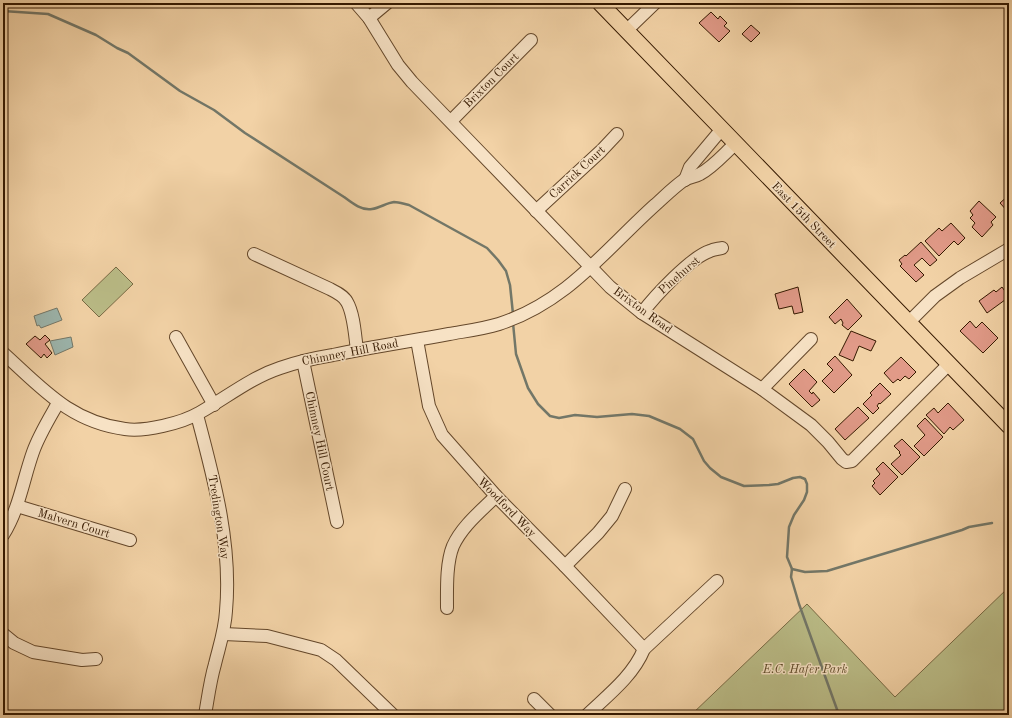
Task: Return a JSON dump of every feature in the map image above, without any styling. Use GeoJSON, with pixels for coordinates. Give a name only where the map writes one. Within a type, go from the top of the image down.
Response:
{"type":"FeatureCollection","features":[{"type":"Feature","properties":{"kind":"main road","name":"East 15th Street"},"geometry":{"type":"LineString","coordinates":[[600,3],[721,130],[1009,426]]}},
{"type":"Feature","properties":{"kind":"street","name":"Brixton Road"},"geometry":{"type":"LineString","coordinates":[[356,3],[369,18],[398,65],[610,287],[642,313],[762,389],[812,425],[846,462],[852,461],[949,364]]}},
{"type":"Feature","properties":{"kind":"street"},"geometry":{"type":"LineString","coordinates":[[369,18],[387,3]]}},
{"type":"Feature","properties":{"kind":"street"},"geometry":{"type":"LineString","coordinates":[[626,31],[656,3]]}},
{"type":"Feature","properties":{"kind":"street","name":"Brixton Court"},"geometry":{"type":"LineString","coordinates":[[451,121],[531,40]]}},
{"type":"Feature","properties":{"kind":"street"},"geometry":{"type":"LineString","coordinates":[[685,180],[690,167],[721,130]]}},
{"type":"Feature","properties":{"kind":"street","name":"Carrick Court"},"geometry":{"type":"LineString","coordinates":[[536,211],[601,151],[617,134]]}},
{"type":"Feature","properties":{"kind":"street"},"geometry":{"type":"LineString","coordinates":[[685,180],[700,174],[735,144]]}},
{"type":"Feature","properties":{"kind":"street","name":"Chimney Hill Road"},"geometry":{"type":"LineString","coordinates":[[3,352],[58,403],[79,416],[99,424],[127,430],[162,426],[197,415],[260,376],[280,368],[303,361],[357,350],[497,325],[524,314],[542,305],[563,291],[591,268],[607,250],[685,180]]}},
{"type":"Feature","properties":{"kind":"street","name":"Pinehurst"},"geometry":{"type":"LineString","coordinates":[[642,313],[654,297],[695,259],[709,251],[722,248]]}},
{"type":"Feature","properties":{"kind":"street"},"geometry":{"type":"LineString","coordinates":[[909,322],[935,296],[960,278],[1009,250]]}},
{"type":"Feature","properties":{"kind":"street"},"geometry":{"type":"LineString","coordinates":[[254,254],[340,295],[347,302],[352,318],[357,350]]}},
{"type":"Feature","properties":{"kind":"street"},"geometry":{"type":"LineString","coordinates":[[176,337],[214,404]]}},
{"type":"Feature","properties":{"kind":"street"},"geometry":{"type":"LineString","coordinates":[[762,389],[811,339]]}},
{"type":"Feature","properties":{"kind":"street","name":"Woodford Way"},"geometry":{"type":"LineString","coordinates":[[417,340],[429,406],[442,435],[496,496],[644,649]]}},
{"type":"Feature","properties":{"kind":"street","name":"Chimney Hill Court"},"geometry":{"type":"LineString","coordinates":[[303,361],[337,522]]}},
{"type":"Feature","properties":{"kind":"street"},"geometry":{"type":"LineString","coordinates":[[3,535],[10,524],[17,506],[34,451],[45,426],[58,403]]}},
{"type":"Feature","properties":{"kind":"street","name":"Tredington Way"},"geometry":{"type":"LineString","coordinates":[[197,415],[212,469],[223,529],[228,590],[224,634],[214,666],[205,715]]}},
{"type":"Feature","properties":{"kind":"street"},"geometry":{"type":"LineString","coordinates":[[565,566],[598,533],[612,516],[625,489]]}},
{"type":"Feature","properties":{"kind":"street"},"geometry":{"type":"LineString","coordinates":[[447,608],[449,564],[453,546],[465,527],[496,496]]}},
{"type":"Feature","properties":{"kind":"street","name":"Malvern Court"},"geometry":{"type":"LineString","coordinates":[[17,506],[130,540]]}},
{"type":"Feature","properties":{"kind":"street"},"geometry":{"type":"LineString","coordinates":[[586,715],[626,677],[640,659],[644,649],[717,581]]}},
{"type":"Feature","properties":{"kind":"street"},"geometry":{"type":"LineString","coordinates":[[3,634],[14,643],[33,652],[82,660],[96,659]]}},
{"type":"Feature","properties":{"kind":"street"},"geometry":{"type":"LineString","coordinates":[[224,634],[267,636],[321,650],[336,660],[393,715]]}},
{"type":"Feature","properties":{"kind":"street"},"geometry":{"type":"LineString","coordinates":[[534,699],[550,715]]}},
{"type":"Feature","properties":{"kind":"green space"},"geometry":{"type":"Polygon","coordinates":[[[116,267],[133,284],[99,317],[82,300],[116,267]]]}},
{"type":"Feature","properties":{"kind":"green space","name":"E.C. Hafer Park"},"geometry":{"type":"Polygon","coordinates":[[[1009,587],[1009,715],[691,715],[807,604],[895,697],[1009,587]]]}},
{"type":"Feature","properties":{"kind":"water"},"geometry":{"type":"Polygon","coordinates":[[[57,308],[62,320],[41,328],[39,325],[37,326],[34,316],[57,308]]]}},
{"type":"Feature","properties":{"kind":"water"},"geometry":{"type":"Polygon","coordinates":[[[71,337],[73,347],[55,355],[50,341],[71,337]]]}},
{"type":"Feature","properties":{"kind":"building"},"geometry":{"type":"Polygon","coordinates":[[[711,12],[718,19],[720,16],[727,23],[724,26],[730,31],[719,42],[699,23],[711,12]]]}},
{"type":"Feature","properties":{"kind":"building"},"geometry":{"type":"Polygon","coordinates":[[[751,25],[760,33],[751,42],[742,34],[751,25]]]}},
{"type":"Feature","properties":{"kind":"building"},"geometry":{"type":"Polygon","coordinates":[[[1009,195],[1009,213],[1000,203],[1009,195]]]}},
{"type":"Feature","properties":{"kind":"building"},"geometry":{"type":"Polygon","coordinates":[[[979,201],[996,217],[991,222],[993,225],[982,237],[972,227],[975,223],[970,218],[973,215],[970,211],[979,201]]]}},
{"type":"Feature","properties":{"kind":"building"},"geometry":{"type":"Polygon","coordinates":[[[951,223],[965,238],[958,245],[954,241],[939,256],[925,241],[939,228],[942,231],[951,223]]]}},
{"type":"Feature","properties":{"kind":"building"},"geometry":{"type":"Polygon","coordinates":[[[921,242],[937,260],[930,266],[922,258],[914,265],[924,275],[916,282],[900,266],[902,264],[899,260],[905,255],[906,256],[921,242]]]}},
{"type":"Feature","properties":{"kind":"building"},"geometry":{"type":"Polygon","coordinates":[[[798,287],[803,312],[794,314],[792,306],[779,309],[775,294],[798,287]]]}},
{"type":"Feature","properties":{"kind":"building"},"geometry":{"type":"Polygon","coordinates":[[[1002,287],[1009,297],[987,313],[979,301],[994,290],[996,292],[1002,287]]]}},
{"type":"Feature","properties":{"kind":"building"},"geometry":{"type":"Polygon","coordinates":[[[847,299],[862,316],[848,330],[842,325],[843,323],[841,319],[835,324],[829,317],[847,299]]]}},
{"type":"Feature","properties":{"kind":"building"},"geometry":{"type":"Polygon","coordinates":[[[970,321],[976,328],[982,322],[998,338],[983,353],[960,331],[970,321]]]}},
{"type":"Feature","properties":{"kind":"building"},"geometry":{"type":"Polygon","coordinates":[[[851,331],[876,341],[871,351],[859,346],[853,361],[839,355],[851,331]]]}},
{"type":"Feature","properties":{"kind":"building"},"geometry":{"type":"Polygon","coordinates":[[[45,335],[50,340],[45,344],[52,353],[47,358],[44,354],[41,358],[26,344],[35,336],[40,340],[45,335]]]}},
{"type":"Feature","properties":{"kind":"building"},"geometry":{"type":"Polygon","coordinates":[[[835,356],[852,375],[834,393],[822,381],[833,370],[827,364],[835,356]]]}},
{"type":"Feature","properties":{"kind":"building"},"geometry":{"type":"Polygon","coordinates":[[[901,357],[916,372],[909,379],[905,376],[900,381],[898,379],[893,383],[884,373],[901,357]]]}},
{"type":"Feature","properties":{"kind":"building"},"geometry":{"type":"Polygon","coordinates":[[[804,369],[817,382],[809,391],[812,394],[813,392],[820,400],[812,407],[789,384],[804,369]]]}},
{"type":"Feature","properties":{"kind":"building"},"geometry":{"type":"Polygon","coordinates":[[[880,383],[891,394],[880,404],[879,403],[877,406],[879,408],[873,414],[863,404],[872,395],[870,393],[880,383]]]}},
{"type":"Feature","properties":{"kind":"building"},"geometry":{"type":"Polygon","coordinates":[[[948,403],[964,420],[953,430],[950,427],[944,434],[926,415],[934,408],[938,413],[948,403]]]}},
{"type":"Feature","properties":{"kind":"building"},"geometry":{"type":"Polygon","coordinates":[[[858,407],[869,418],[845,440],[835,429],[858,407]]]}},
{"type":"Feature","properties":{"kind":"building"},"geometry":{"type":"Polygon","coordinates":[[[925,418],[943,437],[924,456],[914,446],[925,435],[917,426],[925,418]]]}},
{"type":"Feature","properties":{"kind":"building"},"geometry":{"type":"Polygon","coordinates":[[[902,439],[920,457],[902,475],[891,464],[901,455],[894,446],[902,439]]]}},
{"type":"Feature","properties":{"kind":"building"},"geometry":{"type":"Polygon","coordinates":[[[883,462],[898,477],[880,495],[872,486],[875,483],[873,481],[880,474],[876,469],[883,462]]]}},
{"type":"Feature","properties":{"kind":"waterway"},"geometry":{"type":"LineString","coordinates":[[3,11],[48,14],[96,35],[128,53],[180,91],[214,110],[245,133],[357,206],[368,209],[394,202],[409,205],[487,248],[506,271],[510,285],[513,314]]}},
{"type":"Feature","properties":{"kind":"waterway"},"geometry":{"type":"LineString","coordinates":[[513,323],[516,354],[528,388],[538,404],[550,416],[559,418],[575,415],[597,417],[632,414],[649,416],[680,429],[693,439],[704,461],[721,477],[744,486],[778,484],[800,477],[805,479],[807,484],[807,492],[789,527],[787,557],[792,569],[791,577],[799,604],[839,715]]}},
{"type":"Feature","properties":{"kind":"waterway"},"geometry":{"type":"LineString","coordinates":[[792,569],[805,572],[827,571],[969,527],[992,523]]}}]}
